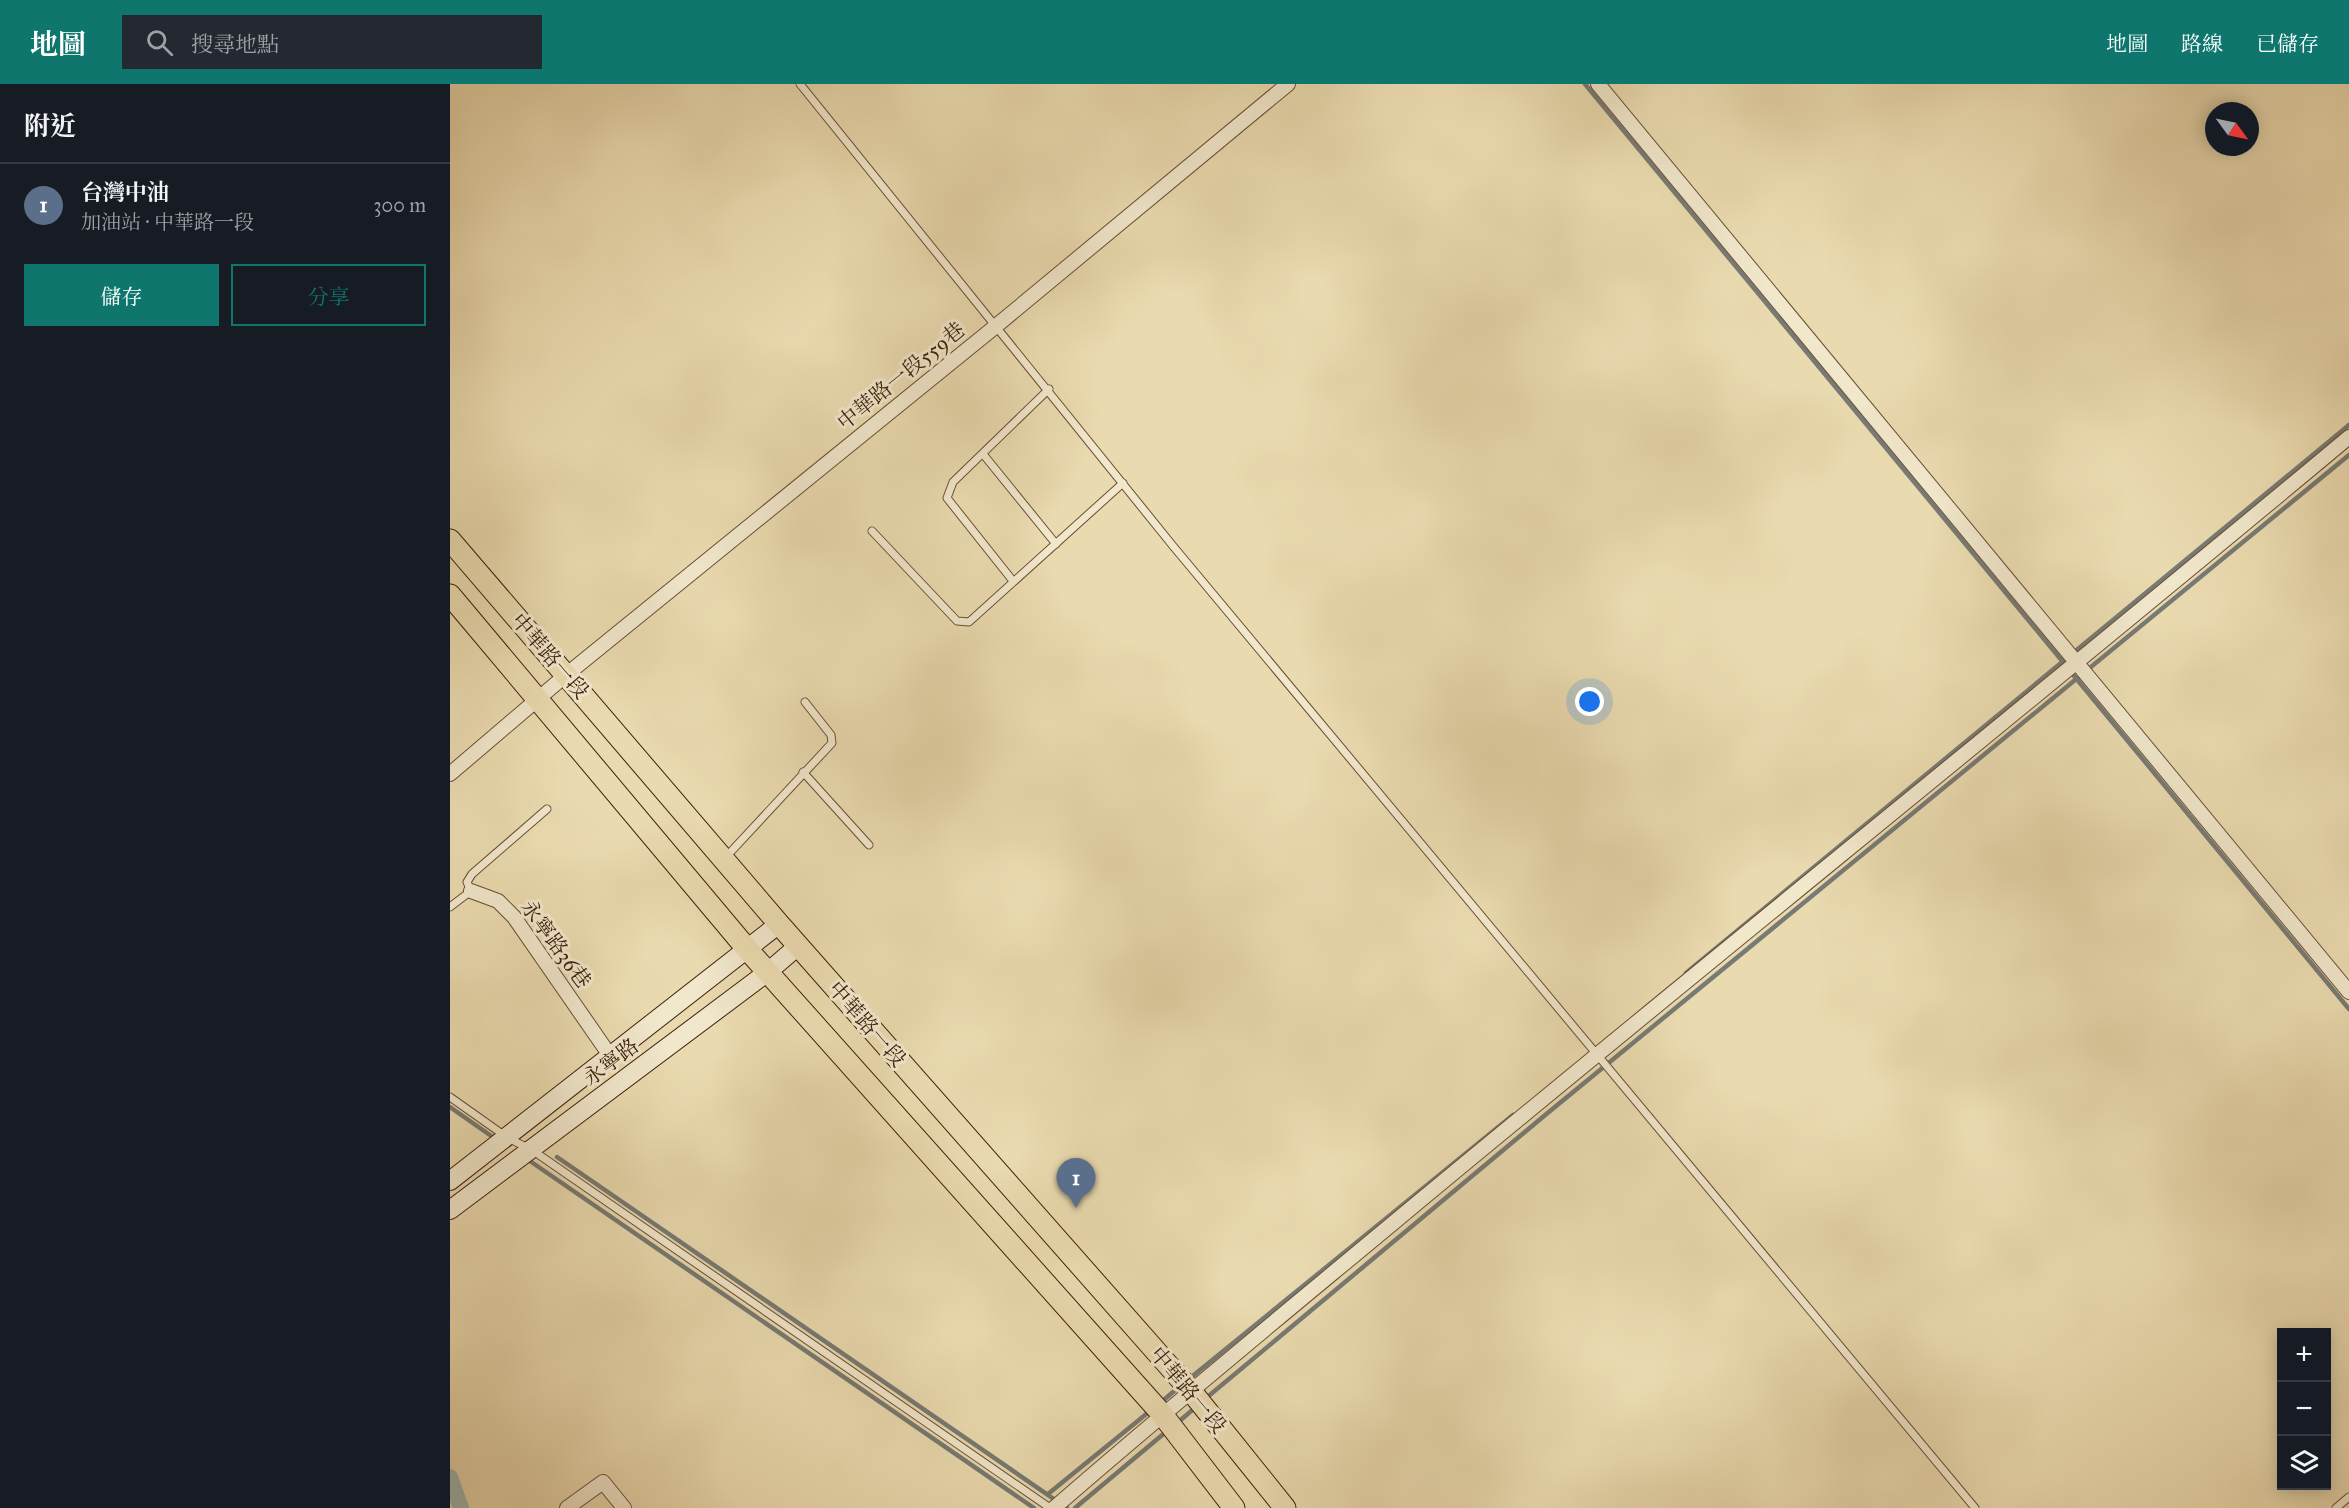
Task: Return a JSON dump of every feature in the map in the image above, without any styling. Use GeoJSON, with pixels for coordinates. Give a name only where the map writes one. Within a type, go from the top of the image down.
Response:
{"type":"FeatureCollection","features":[{"type":"Feature","properties":{"kind":"main road","name":"中華路一段"},"geometry":{"type":"LineString","coordinates":[[450,540],[778,924],[1191,1391],[1285,1508]]}},
{"type":"Feature","properties":{"kind":"main road","name":"中華路一段"},"geometry":{"type":"LineString","coordinates":[[450,595],[747,950],[769,971],[1162,1414],[1234,1508]]}},
{"type":"Feature","properties":{"kind":"street","name":"中華路一段559巷"},"geometry":{"type":"LineString","coordinates":[[450,774],[538,698],[996,326],[1288,84]]}},
{"type":"Feature","properties":{"kind":"street"},"geometry":{"type":"LineString","coordinates":[[1598,84],[2349,992]]}},
{"type":"Feature","properties":{"kind":"street"},"geometry":{"type":"LineString","coordinates":[[1054,1508],[1162,1414],[1598,1053],[2077,664],[2349,437]]}},
{"type":"Feature","properties":{"kind":"street","name":"永寧路36巷"},"geometry":{"type":"LineString","coordinates":[[471,891],[498,902],[514,917],[611,1057]]}},
{"type":"Feature","properties":{"kind":"street","name":"永寧路"},"geometry":{"type":"LineString","coordinates":[[450,1181],[508,1138],[778,924]]}},
{"type":"Feature","properties":{"kind":"street","name":"永寧路"},"geometry":{"type":"LineString","coordinates":[[450,1210],[769,971],[798,946]]}},
{"type":"Feature","properties":{"kind":"street"},"geometry":{"type":"LineString","coordinates":[[567,1508],[603,1482],[624,1508]]}},
{"type":"Feature","properties":{"kind":"lane"},"geometry":{"type":"LineString","coordinates":[[800,84],[1049,389],[1173,546],[1975,1508]]}},
{"type":"Feature","properties":{"kind":"lane"},"geometry":{"type":"LineString","coordinates":[[1013,581],[947,498],[953,482],[1049,389]]}},
{"type":"Feature","properties":{"kind":"lane"},"geometry":{"type":"LineString","coordinates":[[983,454],[1056,544]]}},
{"type":"Feature","properties":{"kind":"lane"},"geometry":{"type":"LineString","coordinates":[[872,531],[957,621],[969,621],[1123,483]]}},
{"type":"Feature","properties":{"kind":"lane"},"geometry":{"type":"LineString","coordinates":[[723,860],[832,743],[831,735],[805,702]]}},
{"type":"Feature","properties":{"kind":"lane"},"geometry":{"type":"LineString","coordinates":[[803,772],[869,845]]}},
{"type":"Feature","properties":{"kind":"lane"},"geometry":{"type":"LineString","coordinates":[[450,907],[471,891],[467,882],[472,874],[547,809]]}},
{"type":"Feature","properties":{"kind":"lane"},"geometry":{"type":"LineString","coordinates":[[450,1097],[508,1138],[532,1150],[1050,1508]]}},
{"type":"Feature","properties":{"kind":"lane"},"geometry":{"type":"LineString","coordinates":[[2336,1508],[2349,1497]]}},
{"type":"Feature","properties":{"kind":"waterway"},"geometry":{"type":"LineString","coordinates":[[1585,84],[2063,662]]}},
{"type":"Feature","properties":{"kind":"waterway"},"geometry":{"type":"LineString","coordinates":[[1686,973],[2349,425]]}},
{"type":"Feature","properties":{"kind":"waterway"},"geometry":{"type":"LineString","coordinates":[[1205,1399],[1544,1116],[2349,455]]}},
{"type":"Feature","properties":{"kind":"waterway"},"geometry":{"type":"LineString","coordinates":[[2070,671],[2349,1009]]}},
{"type":"Feature","properties":{"kind":"waterway"},"geometry":{"type":"LineString","coordinates":[[450,1107],[497,1140]]}},
{"type":"Feature","properties":{"kind":"waterway"},"geometry":{"type":"LineString","coordinates":[[1189,1379],[1513,1115]]}},
{"type":"Feature","properties":{"kind":"waterway"},"geometry":{"type":"LineString","coordinates":[[557,1157],[1067,1508]]}},
{"type":"Feature","properties":{"kind":"waterway"},"geometry":{"type":"LineString","coordinates":[[527,1159],[1034,1508]]}},
{"type":"Feature","properties":{"kind":"waterway"},"geometry":{"type":"LineString","coordinates":[[1159,1404],[1180,1386]]}},
{"type":"Feature","properties":{"kind":"waterway"},"geometry":{"type":"LineString","coordinates":[[1176,1424],[1197,1406]]}},
{"type":"Feature","properties":{"kind":"waterway"},"geometry":{"type":"LineString","coordinates":[[1048,1494],[1150,1411]]}},
{"type":"Feature","properties":{"kind":"waterway"},"geometry":{"type":"LineString","coordinates":[[1075,1508],[1167,1431]]}},
{"type":"Feature","properties":{"kind":"waterway"},"geometry":{"type":"LineString","coordinates":[[450,1477],[461,1508]]}},
{"type":"Feature","properties":{"kind":"place","name":"台灣中油"},"geometry":{"type":"Point","coordinates":[1076,1208]}}]}
